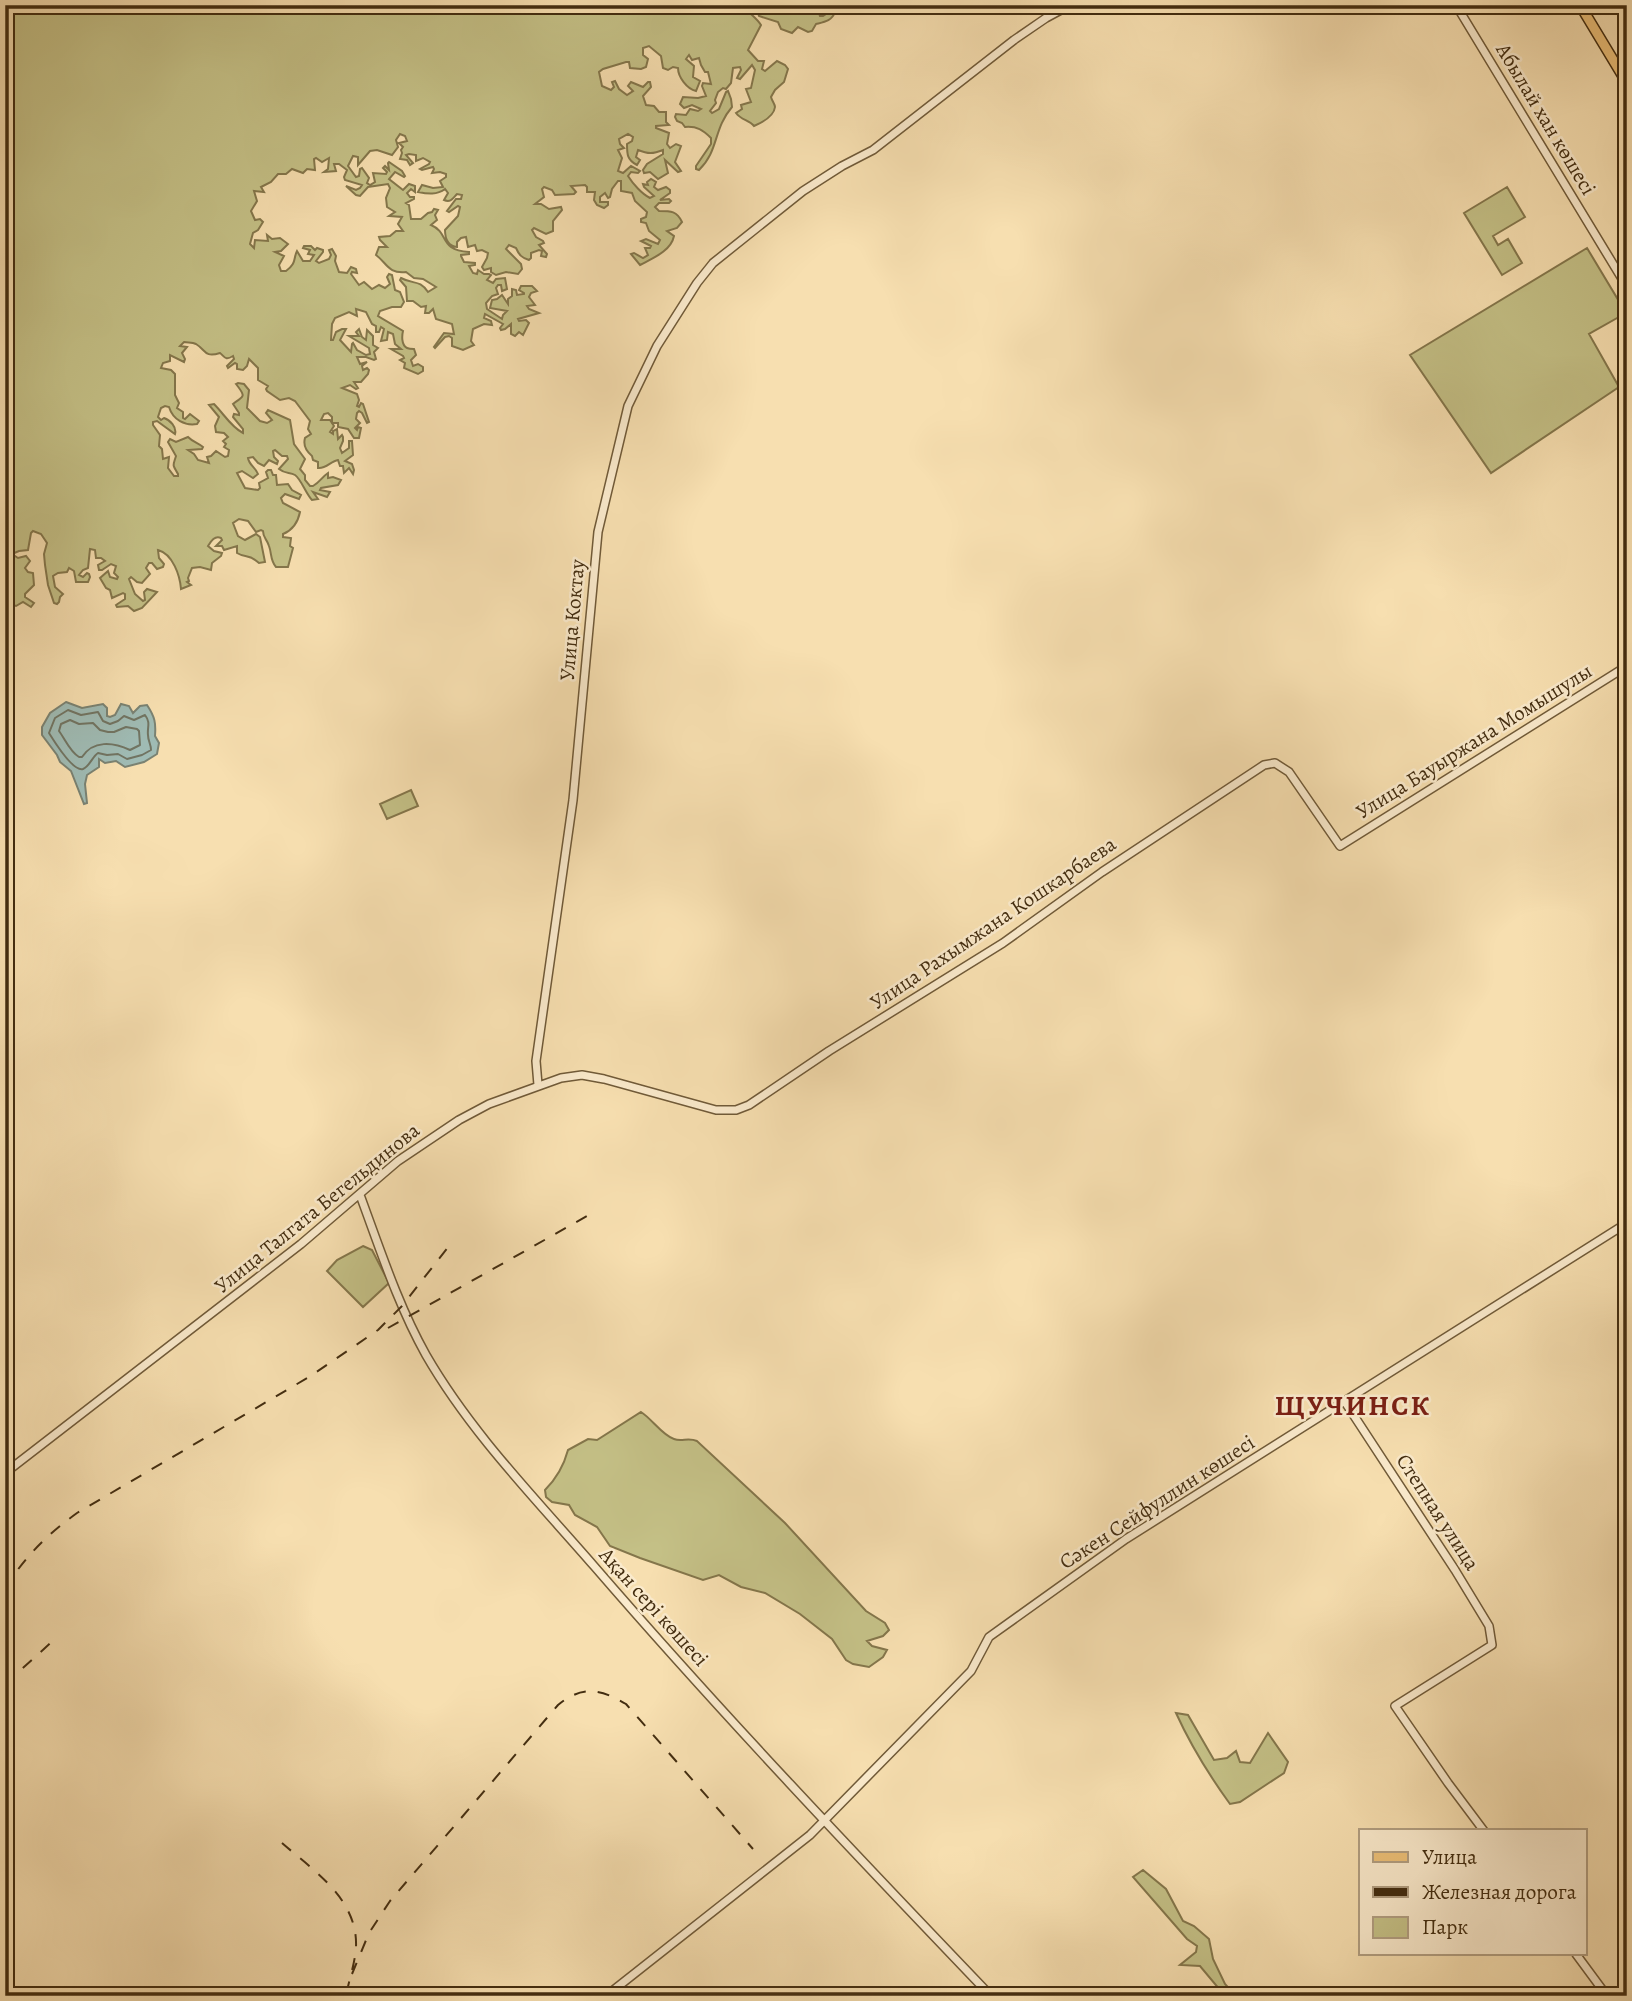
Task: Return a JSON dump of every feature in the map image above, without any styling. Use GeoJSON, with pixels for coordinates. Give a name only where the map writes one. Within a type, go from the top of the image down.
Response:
{"type":"FeatureCollection","features":[{"type":"Feature","properties":{"kind":"main road"},"geometry":{"type":"LineString","coordinates":[[1580,5],[1627,83]]}},
{"type":"Feature","properties":{"kind":"street","name":"Улица Коктау"},"geometry":{"type":"LineString","coordinates":[[538,1085],[536,1061],[573,800],[598,532],[628,406],[657,346],[708,268],[803,191],[873,150],[1007,45],[1070,5]]}},
{"type":"Feature","properties":{"kind":"street","name":"Абылай хан көшесі"},"geometry":{"type":"LineString","coordinates":[[1456,5],[1627,287]]}},
{"type":"Feature","properties":{"kind":"street","name":"Улица Бауыржана Момышулы"},"geometry":{"type":"LineString","coordinates":[[1275,763],[1289,772],[1340,846],[1627,666]]}},
{"type":"Feature","properties":{"kind":"street","name":"Улица Рахымжана Кошкарбаева"},"geometry":{"type":"LineString","coordinates":[[729,1110],[749,1105],[1003,943],[1102,872],[1257,769],[1275,763]]}},
{"type":"Feature","properties":{"kind":"street","name":"Улица Талгата Бегельдинова"},"geometry":{"type":"LineString","coordinates":[[5,1473],[293,1251],[398,1161],[489,1104],[561,1078],[582,1076],[604,1079],[716,1110],[729,1110]]}},
{"type":"Feature","properties":{"kind":"street","name":"Ақан сері көшесі"},"geometry":{"type":"LineString","coordinates":[[360,1195],[407,1317],[427,1356],[482,1438],[634,1612],[991,1996]]}},
{"type":"Feature","properties":{"kind":"street","name":"Сәкен Сейфуллин көшесі"},"geometry":{"type":"LineString","coordinates":[[606,1996],[810,1835],[971,1671],[989,1637],[1126,1539],[1627,1223]]}},
{"type":"Feature","properties":{"kind":"street","name":"Степная улица"},"geometry":{"type":"LineString","coordinates":[[1345,1402],[1489,1626],[1492,1645],[1395,1706],[1482,1829]]}},
{"type":"Feature","properties":{"kind":"street"},"geometry":{"type":"LineString","coordinates":[[1577,1955],[1607,1996]]}},
{"type":"Feature","properties":{"kind":"green space"},"geometry":{"type":"Polygon","coordinates":[[[5,5],[743,5],[761,25],[748,50],[758,61],[764,61],[762,69],[765,71],[777,61],[788,69],[784,82],[771,97],[775,107],[772,113],[754,126],[736,113],[742,109],[741,105],[751,102],[746,89],[751,88],[755,70],[752,65],[740,79],[737,78],[740,67],[733,68],[731,83],[718,92],[716,103],[710,111],[712,113],[719,109],[728,91],[732,107],[722,123],[710,155],[699,170],[696,166],[711,144],[711,138],[700,129],[685,127],[675,117],[676,114],[686,115],[690,109],[701,109],[692,105],[684,108],[680,104],[683,97],[706,96],[703,83],[711,84],[708,72],[705,72],[699,58],[692,60],[689,55],[686,59],[694,66],[693,77],[700,81],[696,91],[684,82],[678,68],[663,68],[661,56],[649,46],[643,48],[643,55],[648,59],[646,67],[630,68],[629,62],[626,62],[599,72],[602,86],[611,90],[614,87],[612,82],[615,81],[619,89],[627,95],[633,91],[628,86],[631,82],[643,87],[650,82],[651,87],[643,96],[646,105],[654,106],[659,112],[666,112],[666,122],[669,125],[656,128],[669,133],[667,144],[670,148],[676,144],[681,146],[675,162],[681,171],[678,172],[665,160],[668,173],[658,179],[643,170],[647,164],[663,154],[663,150],[650,153],[638,150],[636,157],[640,160],[637,165],[629,159],[628,154],[627,144],[633,137],[628,134],[619,139],[624,148],[618,150],[622,158],[618,171],[623,173],[631,166],[640,171],[631,172],[628,176],[650,198],[654,196],[643,184],[648,185],[647,182],[651,179],[656,182],[654,187],[658,190],[666,187],[670,190],[670,193],[660,200],[671,201],[659,203],[655,207],[659,211],[676,214],[682,222],[677,228],[667,231],[674,236],[669,246],[640,265],[631,254],[643,258],[648,255],[645,248],[651,246],[641,241],[646,239],[658,244],[660,240],[649,231],[646,223],[641,222],[647,212],[635,201],[632,193],[621,191],[621,181],[612,189],[610,197],[605,193],[600,197],[600,202],[608,202],[604,208],[597,205],[594,200],[595,192],[587,192],[585,185],[571,186],[576,192],[574,194],[555,195],[552,190],[544,187],[544,197],[535,204],[549,209],[561,207],[562,210],[553,221],[553,231],[546,234],[534,228],[532,230],[536,237],[543,241],[544,243],[539,245],[547,254],[546,257],[541,256],[542,251],[539,250],[531,253],[529,260],[509,245],[506,249],[521,264],[522,269],[518,274],[506,272],[496,275],[491,272],[491,268],[484,270],[482,267],[488,253],[477,251],[475,245],[468,247],[466,237],[457,242],[457,247],[448,241],[445,230],[458,216],[460,207],[447,211],[462,195],[457,194],[452,200],[446,201],[444,200],[448,193],[445,189],[432,194],[418,192],[422,185],[443,187],[440,181],[446,174],[432,173],[433,167],[420,169],[430,162],[423,158],[416,161],[416,155],[406,155],[413,163],[410,165],[407,160],[400,159],[403,147],[399,143],[407,141],[405,136],[400,134],[396,140],[398,147],[392,155],[377,150],[370,151],[358,165],[358,157],[353,156],[348,166],[356,177],[362,168],[370,185],[375,182],[373,173],[386,174],[383,168],[385,166],[389,170],[389,162],[402,171],[404,177],[395,172],[389,179],[403,190],[409,184],[415,186],[415,192],[411,189],[407,193],[414,197],[406,203],[409,205],[411,219],[421,219],[434,209],[438,210],[435,215],[437,220],[431,225],[441,232],[448,245],[459,251],[469,252],[461,256],[464,262],[475,263],[469,266],[473,273],[477,274],[478,270],[491,275],[487,280],[493,283],[496,279],[505,278],[507,289],[502,291],[501,285],[498,285],[498,294],[486,303],[487,309],[502,319],[507,311],[490,308],[492,300],[502,295],[508,304],[512,289],[516,290],[517,295],[524,294],[519,290],[521,286],[532,286],[537,291],[529,297],[535,305],[527,306],[539,313],[518,319],[529,323],[523,335],[519,332],[515,336],[511,334],[511,324],[501,330],[503,324],[485,314],[484,318],[491,321],[492,325],[484,324],[473,329],[471,341],[474,345],[463,350],[452,346],[452,338],[449,336],[434,347],[444,333],[454,334],[452,324],[436,319],[433,309],[425,313],[426,306],[421,307],[413,301],[407,301],[406,287],[400,280],[401,278],[419,284],[428,292],[436,287],[406,272],[391,270],[376,255],[379,247],[387,247],[379,237],[403,231],[398,224],[402,217],[389,216],[395,212],[387,207],[386,198],[390,188],[388,184],[368,187],[360,196],[356,195],[346,186],[356,190],[362,185],[345,180],[347,170],[339,164],[334,164],[336,171],[324,172],[328,169],[329,158],[322,162],[314,159],[315,170],[307,169],[303,173],[292,169],[286,174],[278,174],[271,182],[261,187],[264,192],[254,191],[257,201],[251,211],[255,220],[260,219],[263,222],[253,233],[250,244],[254,248],[255,240],[268,241],[267,235],[272,239],[280,238],[288,244],[281,251],[275,252],[284,256],[279,265],[281,271],[292,266],[297,251],[303,261],[310,261],[314,255],[308,254],[310,250],[303,248],[311,246],[315,250],[323,250],[316,261],[319,263],[329,259],[329,250],[332,249],[339,272],[347,273],[351,267],[356,269],[357,273],[351,274],[359,285],[364,282],[372,289],[379,285],[385,288],[390,284],[387,277],[392,275],[395,290],[400,292],[404,302],[401,307],[380,311],[378,316],[403,331],[404,345],[414,349],[416,355],[411,360],[413,366],[418,364],[423,367],[423,371],[418,374],[404,368],[405,363],[400,360],[403,356],[391,349],[401,349],[395,344],[393,334],[388,332],[387,340],[381,341],[384,329],[381,327],[379,332],[376,332],[376,326],[366,312],[356,309],[357,316],[349,312],[335,318],[331,340],[336,332],[346,329],[340,340],[351,352],[353,343],[357,350],[366,355],[370,354],[369,348],[349,336],[359,336],[356,332],[359,329],[366,340],[367,330],[373,336],[373,345],[378,348],[374,352],[374,360],[357,357],[360,364],[367,362],[362,366],[363,370],[369,370],[361,382],[354,382],[358,388],[350,385],[342,388],[357,394],[357,406],[363,404],[369,422],[367,423],[362,413],[357,413],[356,419],[360,423],[355,428],[361,428],[359,438],[354,438],[348,429],[338,427],[338,423],[332,423],[334,426],[330,432],[333,434],[337,429],[338,439],[342,435],[343,437],[340,448],[342,453],[349,448],[349,441],[352,441],[353,455],[345,461],[352,464],[353,474],[349,468],[344,473],[338,460],[318,468],[318,462],[313,460],[305,445],[305,438],[311,434],[308,429],[310,421],[295,401],[289,398],[280,400],[267,391],[268,386],[258,380],[258,368],[249,359],[243,370],[237,369],[235,363],[228,368],[233,356],[227,358],[220,353],[208,354],[196,344],[184,342],[180,346],[187,347],[182,353],[184,362],[170,355],[170,361],[163,363],[161,368],[171,370],[175,374],[175,395],[179,403],[177,408],[183,412],[183,418],[190,414],[199,421],[197,424],[184,423],[176,419],[169,407],[165,406],[161,408],[158,417],[171,422],[175,434],[157,421],[153,422],[160,435],[159,446],[163,459],[169,457],[168,468],[174,476],[178,474],[174,465],[176,456],[168,442],[170,439],[176,442],[188,437],[203,447],[188,450],[198,460],[209,463],[207,457],[216,451],[228,456],[229,450],[224,447],[226,444],[223,441],[228,437],[224,433],[216,432],[215,426],[219,417],[209,405],[214,404],[231,424],[243,433],[243,429],[233,417],[239,413],[233,404],[243,395],[236,384],[238,383],[244,384],[249,390],[247,408],[260,421],[267,423],[272,420],[266,413],[268,410],[290,420],[294,444],[305,459],[300,469],[310,486],[328,473],[328,478],[341,480],[338,485],[321,488],[320,490],[330,492],[327,497],[313,492],[318,499],[312,500],[297,477],[279,469],[288,459],[275,450],[273,451],[277,464],[269,460],[264,466],[253,457],[248,458],[258,474],[253,478],[242,471],[237,473],[245,488],[258,490],[259,483],[268,478],[266,472],[271,470],[273,475],[276,475],[277,485],[288,484],[301,495],[299,499],[285,494],[281,498],[283,503],[300,512],[294,525],[283,534],[283,537],[291,538],[290,546],[293,548],[288,567],[276,567],[263,531],[256,532],[248,521],[239,519],[233,523],[238,536],[245,540],[256,534],[260,537],[265,562],[259,563],[237,553],[237,546],[224,550],[222,546],[216,546],[222,540],[217,537],[208,546],[222,553],[221,556],[212,563],[211,570],[192,568],[187,582],[191,585],[181,589],[172,561],[158,550],[163,567],[157,569],[149,563],[146,568],[150,574],[142,583],[131,577],[129,579],[135,594],[143,601],[147,589],[157,592],[142,608],[134,611],[128,606],[117,607],[116,605],[125,599],[125,594],[112,598],[110,590],[100,578],[108,571],[110,577],[117,579],[114,573],[116,566],[111,564],[99,570],[98,565],[105,561],[96,558],[95,550],[90,549],[88,568],[79,575],[83,577],[89,574],[88,582],[76,582],[74,571],[69,568],[67,572],[53,576],[55,587],[63,594],[57,604],[54,603],[48,585],[44,554],[47,543],[41,534],[33,531],[28,550],[12,554],[18,558],[26,556],[30,561],[25,568],[33,573],[34,585],[25,597],[34,603],[31,607],[23,602],[16,606],[5,602],[5,5]],[[328,413],[324,414],[321,420],[330,420],[332,423],[332,417],[328,413]]]}},
{"type":"Feature","properties":{"kind":"green space"},"geometry":{"type":"Polygon","coordinates":[[[755,5],[816,5],[820,16],[832,10],[835,12],[830,19],[816,24],[812,31],[798,27],[792,33],[781,29],[778,22],[759,16],[755,5]]]}},
{"type":"Feature","properties":{"kind":"green space"},"geometry":{"type":"Polygon","coordinates":[[[1507,187],[1525,217],[1493,236],[1498,245],[1508,239],[1522,263],[1502,275],[1464,213],[1507,187]]]}},
{"type":"Feature","properties":{"kind":"green space"},"geometry":{"type":"Polygon","coordinates":[[[1587,248],[1626,313],[1589,334],[1619,387],[1491,473],[1410,355],[1587,248]]]}},
{"type":"Feature","properties":{"kind":"green space"},"geometry":{"type":"Polygon","coordinates":[[[411,790],[418,806],[387,819],[380,804],[411,790]]]}},
{"type":"Feature","properties":{"kind":"green space"},"geometry":{"type":"Polygon","coordinates":[[[363,1246],[372,1250],[389,1283],[363,1307],[327,1271],[337,1260],[363,1246]]]}},
{"type":"Feature","properties":{"kind":"green space"},"geometry":{"type":"Polygon","coordinates":[[[641,1412],[670,1437],[697,1441],[785,1523],[866,1611],[885,1623],[889,1630],[883,1636],[867,1641],[872,1646],[887,1650],[883,1657],[869,1667],[853,1664],[846,1660],[832,1639],[800,1614],[765,1593],[741,1587],[719,1575],[703,1580],[610,1546],[597,1527],[575,1515],[569,1505],[552,1502],[546,1497],[545,1490],[559,1471],[568,1450],[588,1439],[597,1440],[641,1412]]]}},
{"type":"Feature","properties":{"kind":"green space"},"geometry":{"type":"Polygon","coordinates":[[[1176,1713],[1188,1715],[1214,1760],[1227,1758],[1236,1751],[1240,1762],[1250,1763],[1268,1733],[1288,1762],[1284,1773],[1240,1802],[1230,1804],[1201,1760],[1176,1713]]]}},
{"type":"Feature","properties":{"kind":"green space"},"geometry":{"type":"Polygon","coordinates":[[[1143,1870],[1166,1889],[1183,1921],[1194,1926],[1209,1939],[1213,1959],[1225,1984],[1236,1996],[1225,1996],[1200,1966],[1180,1965],[1196,1952],[1197,1946],[1187,1939],[1133,1877],[1143,1870]]]}},
{"type":"Feature","properties":{"kind":"water"},"geometry":{"type":"Polygon","coordinates":[[[66,702],[82,708],[103,704],[107,708],[107,716],[110,717],[115,715],[121,704],[129,706],[133,713],[140,706],[147,705],[152,713],[155,736],[159,743],[157,754],[144,762],[125,767],[116,761],[105,763],[99,759],[99,767],[87,775],[87,803],[84,804],[71,771],[60,762],[42,735],[42,727],[50,713],[66,702]]]}},
{"type":"Feature","properties":{"kind":"railway"},"geometry":{"type":"LineString","coordinates":[[388,1328],[596,1211]]}},
{"type":"Feature","properties":{"kind":"railway"},"geometry":{"type":"LineString","coordinates":[[5,1589],[37,1547],[77,1513],[309,1377],[378,1330],[402,1306],[449,1246]]}},
{"type":"Feature","properties":{"kind":"railway"},"geometry":{"type":"LineString","coordinates":[[5,1684],[55,1639]]}},
{"type":"Feature","properties":{"kind":"railway"},"geometry":{"type":"LineString","coordinates":[[352,1974],[369,1933],[390,1901],[558,1705],[575,1694],[600,1692],[626,1704],[753,1849]]}},
{"type":"Feature","properties":{"kind":"railway"},"geometry":{"type":"LineString","coordinates":[[282,1843],[332,1888],[350,1914],[356,1947],[346,1996]]}},
{"type":"Feature","properties":{"kind":"district","name":"ЩУЧИНСК"},"geometry":{"type":"Point","coordinates":[1353,1406]}}]}
